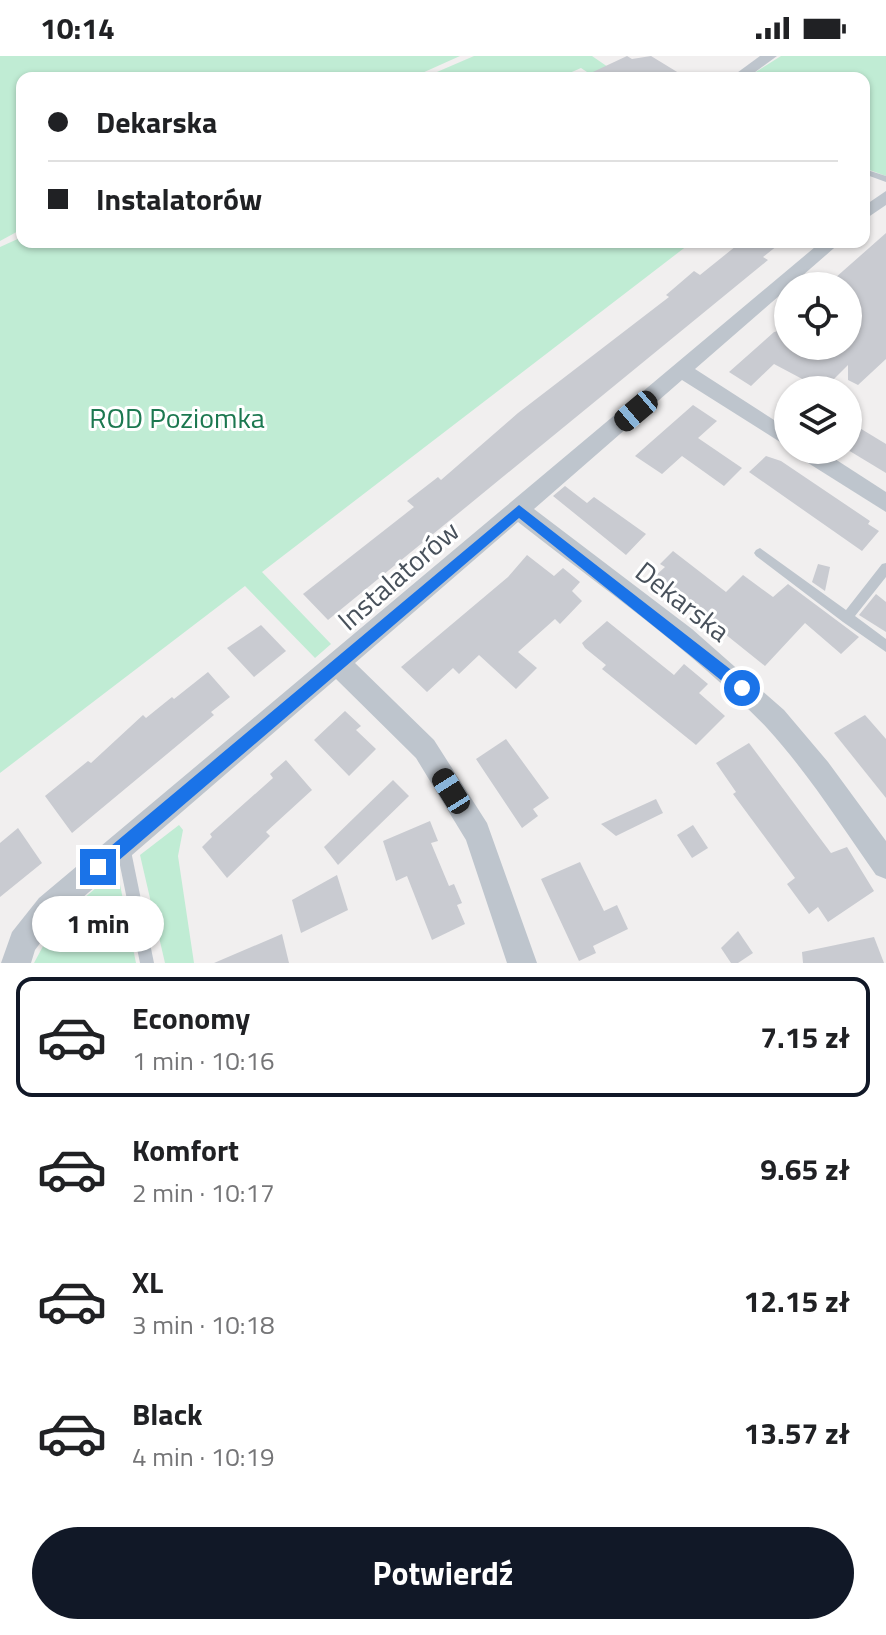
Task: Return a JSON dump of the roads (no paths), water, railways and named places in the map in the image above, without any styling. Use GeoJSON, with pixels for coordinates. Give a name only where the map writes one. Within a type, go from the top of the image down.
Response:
{"type":"FeatureCollection","features":[{"type":"Feature","properties":{"kind":"street"},"geometry":{"type":"LineString","coordinates":[[746,72],[770,56]]}},
{"type":"Feature","properties":{"kind":"street"},"geometry":{"type":"LineString","coordinates":[[870,210],[886,196]]}},
{"type":"Feature","properties":{"kind":"street","name":"Instalatorów"},"geometry":{"type":"LineString","coordinates":[[16,963],[34,924],[825,248]]}},
{"type":"Feature","properties":{"kind":"street"},"geometry":{"type":"LineString","coordinates":[[683,371],[774,430]]}},
{"type":"Feature","properties":{"kind":"street"},"geometry":{"type":"LineString","coordinates":[[826,464],[886,503]]}},
{"type":"Feature","properties":{"kind":"street","name":"Dekarska"},"geometry":{"type":"LineString","coordinates":[[519,510],[727,673],[810,760],[886,865]]}},
{"type":"Feature","properties":{"kind":"street"},"geometry":{"type":"LineString","coordinates":[[339,665],[425,749],[477,833],[522,963]]}},
{"type":"Feature","properties":{"kind":"lane"},"geometry":{"type":"LineString","coordinates":[[760,553],[886,646]]}},
{"type":"Feature","properties":{"kind":"lane"},"geometry":{"type":"LineString","coordinates":[[847,618],[886,568]]}},
{"type":"Feature","properties":{"kind":"lane"},"geometry":{"type":"LineString","coordinates":[[123,846],[147,963]]}},
{"type":"Feature","properties":{"kind":"park label","name":"ROD Poziomka"},"geometry":{"type":"Point","coordinates":[177,417]}}]}
